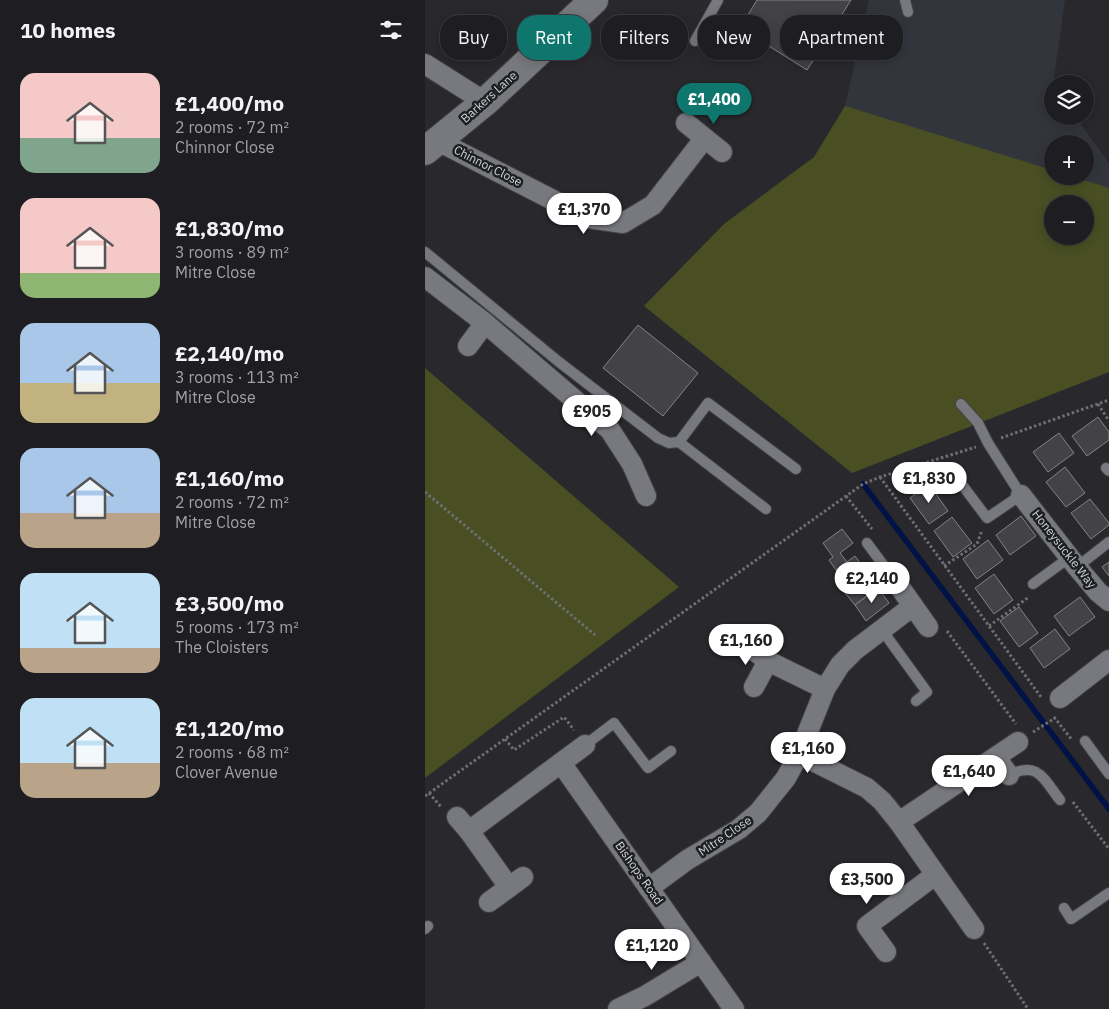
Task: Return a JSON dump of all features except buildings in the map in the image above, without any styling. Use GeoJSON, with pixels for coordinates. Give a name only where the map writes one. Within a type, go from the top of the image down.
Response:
{"type":"FeatureCollection","features":[{"type":"Feature","properties":{"kind":"street","name":"Barkers Lane"},"geometry":{"type":"LineString","coordinates":[[431,146],[485,102],[594,0]]}},
{"type":"Feature","properties":{"kind":"street"},"geometry":{"type":"LineString","coordinates":[[425,64],[485,102]]}},
{"type":"Feature","properties":{"kind":"street"},"geometry":{"type":"LineString","coordinates":[[685,123],[722,152]]}},
{"type":"Feature","properties":{"kind":"street","name":"Chinnor Close"},"geometry":{"type":"LineString","coordinates":[[431,146],[588,218],[623,222],[653,205],[704,139]]}},
{"type":"Feature","properties":{"kind":"street"},"geometry":{"type":"LineString","coordinates":[[425,277],[485,323],[610,430],[632,464],[646,496]]}},
{"type":"Feature","properties":{"kind":"street"},"geometry":{"type":"LineString","coordinates":[[469,346],[485,323]]}},
{"type":"Feature","properties":{"kind":"street","name":"Honeysuckle Way"},"geometry":{"type":"LineString","coordinates":[[1021,495],[1073,562],[1098,592],[1109,601]]}},
{"type":"Feature","properties":{"kind":"street"},"geometry":{"type":"LineString","coordinates":[[899,586],[913,606],[937,628]]}},
{"type":"Feature","properties":{"kind":"street","name":"Mitre Close"},"geometry":{"type":"LineString","coordinates":[[649,888],[687,860],[739,829],[758,813],[786,778],[799,754],[825,689],[840,666],[855,650],[913,606]]}},
{"type":"Feature","properties":{"kind":"street"},"geometry":{"type":"LineString","coordinates":[[744,643],[768,661],[825,689]]}},
{"type":"Feature","properties":{"kind":"street"},"geometry":{"type":"LineString","coordinates":[[1051,703],[1109,660]]}},
{"type":"Feature","properties":{"kind":"street"},"geometry":{"type":"LineString","coordinates":[[754,687],[768,661]]}},
{"type":"Feature","properties":{"kind":"street"},"geometry":{"type":"LineString","coordinates":[[899,822],[996,758],[1021,736]]}},
{"type":"Feature","properties":{"kind":"street"},"geometry":{"type":"LineString","coordinates":[[489,902],[516,882],[463,824],[585,745]]}},
{"type":"Feature","properties":{"kind":"street"},"geometry":{"type":"LineString","coordinates":[[799,754],[867,788],[882,802],[899,822],[975,929]]}},
{"type":"Feature","properties":{"kind":"street"},"geometry":{"type":"LineString","coordinates":[[996,758],[1009,775]]}},
{"type":"Feature","properties":{"kind":"street","name":"Bishops Road"},"geometry":{"type":"LineString","coordinates":[[561,762],[734,1009]]}},
{"type":"Feature","properties":{"kind":"street"},"geometry":{"type":"LineString","coordinates":[[886,952],[867,926],[935,875]]}},
{"type":"Feature","properties":{"kind":"street"},"geometry":{"type":"LineString","coordinates":[[618,1009],[645,996],[701,962]]}},
{"type":"Feature","properties":{"kind":"lane"},"geometry":{"type":"LineString","coordinates":[[695,41],[718,0]]}},
{"type":"Feature","properties":{"kind":"lane"},"geometry":{"type":"LineString","coordinates":[[905,0],[907,12]]}},
{"type":"Feature","properties":{"kind":"lane"},"geometry":{"type":"LineString","coordinates":[[425,252],[559,362],[658,438],[669,443],[679,442],[766,509]]}},
{"type":"Feature","properties":{"kind":"lane"},"geometry":{"type":"LineString","coordinates":[[679,442],[709,403],[796,469]]}},
{"type":"Feature","properties":{"kind":"lane"},"geometry":{"type":"LineString","coordinates":[[960,482],[987,518],[1021,495],[988,443],[978,423],[961,404]]}},
{"type":"Feature","properties":{"kind":"lane"},"geometry":{"type":"LineString","coordinates":[[1033,584],[1109,542]]}},
{"type":"Feature","properties":{"kind":"lane"},"geometry":{"type":"LineString","coordinates":[[867,543],[899,586]]}},
{"type":"Feature","properties":{"kind":"lane"},"geometry":{"type":"LineString","coordinates":[[882,630],[927,692],[916,701]]}},
{"type":"Feature","properties":{"kind":"lane"},"geometry":{"type":"LineString","coordinates":[[585,745],[615,723],[648,768],[671,751]]}},
{"type":"Feature","properties":{"kind":"lane"},"geometry":{"type":"LineString","coordinates":[[1081,744],[1109,774]]}},
{"type":"Feature","properties":{"kind":"lane"},"geometry":{"type":"LineString","coordinates":[[1009,775],[1022,769],[1039,773],[1065,798]]}},
{"type":"Feature","properties":{"kind":"lane"},"geometry":{"type":"LineString","coordinates":[[1064,908],[1071,919],[1109,893]]}},
{"type":"Feature","properties":{"kind":"path"},"geometry":{"type":"LineString","coordinates":[[437,803],[427,794],[863,484],[880,476],[988,443],[1109,400]]}},
{"type":"Feature","properties":{"kind":"path"},"geometry":{"type":"LineString","coordinates":[[1098,404],[1109,421]]}},
{"type":"Feature","properties":{"kind":"path"},"geometry":{"type":"LineString","coordinates":[[880,476],[989,626],[1051,703],[1055,718],[1081,744]]}},
{"type":"Feature","properties":{"kind":"path"},"geometry":{"type":"LineString","coordinates":[[425,492],[595,635]]}},
{"type":"Feature","properties":{"kind":"path"},"geometry":{"type":"LineString","coordinates":[[847,496],[876,536]]}},
{"type":"Feature","properties":{"kind":"path"},"geometry":{"type":"LineString","coordinates":[[944,566],[977,544],[987,518]]}},
{"type":"Feature","properties":{"kind":"path"},"geometry":{"type":"LineString","coordinates":[[989,626],[1029,596],[1033,584]]}},
{"type":"Feature","properties":{"kind":"path"},"geometry":{"type":"LineString","coordinates":[[937,628],[1021,736],[1055,718]]}},
{"type":"Feature","properties":{"kind":"path"},"geometry":{"type":"LineString","coordinates":[[505,739],[514,750],[564,717],[585,745]]}},
{"type":"Feature","properties":{"kind":"path"},"geometry":{"type":"LineString","coordinates":[[1065,798],[1109,849]]}},
{"type":"Feature","properties":{"kind":"path"},"geometry":{"type":"LineString","coordinates":[[975,929],[1028,1009]]}},
{"type":"Feature","properties":{"kind":"shaded area"},"geometry":{"type":"Polygon","coordinates":[[[869,0],[1065,0],[1054,75],[1044,75],[1044,125],[1082,125],[1089,135],[1044,135],[1044,185],[1094,185],[1094,142],[1109,163],[1109,372],[852,473],[644,306],[724,224],[814,157],[845,106],[855,60],[903,60],[903,15],[866,15],[869,0]]]}},
{"type":"Feature","properties":{"kind":"green space"},"geometry":{"type":"Polygon","coordinates":[[[845,106],[1044,168],[1044,185],[1094,185],[1094,183],[1109,188],[1109,372],[852,473],[644,306],[724,224],[814,157],[845,106]]]}},
{"type":"Feature","properties":{"kind":"green space"},"geometry":{"type":"Polygon","coordinates":[[[425,368],[679,587],[425,778],[425,368]]]}},
{"type":"Feature","properties":{"kind":"waterway"},"geometry":{"type":"LineString","coordinates":[[863,484],[1109,809]]}}]}
